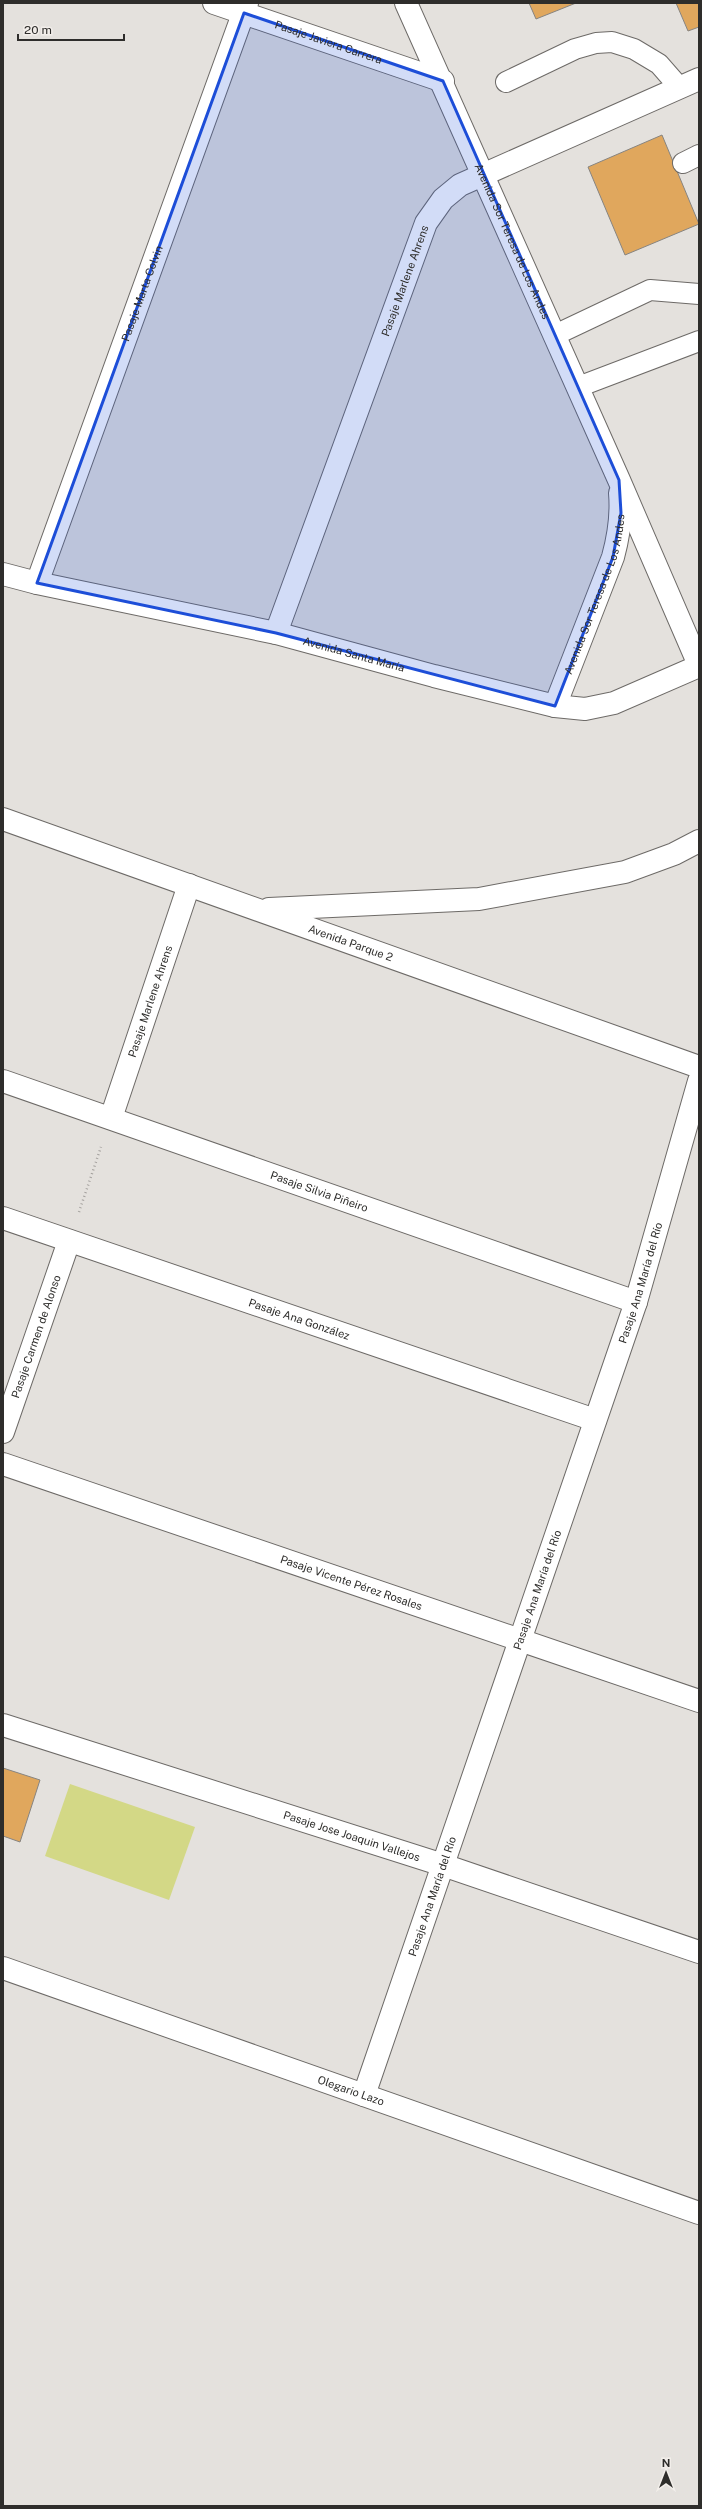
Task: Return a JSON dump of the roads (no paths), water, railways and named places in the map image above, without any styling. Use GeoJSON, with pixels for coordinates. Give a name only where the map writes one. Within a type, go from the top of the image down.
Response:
{"type":"FeatureCollection","features":[{"type":"Feature","properties":{"kind":"street","name":"Pasaje Javiera Carrera"},"geometry":{"type":"LineString","coordinates":[[214,3],[245,8],[443,81]]}},
{"type":"Feature","properties":{"kind":"street","name":"Avenida Sor Teresa de Los Andes"},"geometry":{"type":"LineString","coordinates":[[406,3],[443,81],[483,176],[619,480],[699,666]]}},
{"type":"Feature","properties":{"kind":"street","name":"Pasaje Marta Colvin"},"geometry":{"type":"LineString","coordinates":[[37,583],[245,8]]}},
{"type":"Feature","properties":{"kind":"street","name":"Pasaje Marlene Ahrens"},"geometry":{"type":"LineString","coordinates":[[276,633],[426,223],[434,210],[451,192],[483,176],[690,84]]}},
{"type":"Feature","properties":{"kind":"street","name":"Avenida Sor Teresa de Los Andes"},"geometry":{"type":"LineString","coordinates":[[555,706],[612,557],[619,533],[621,513],[619,480]]}},
{"type":"Feature","properties":{"kind":"street","name":"Avenida Santa María"},"geometry":{"type":"LineString","coordinates":[[3,574],[37,583],[276,633],[434,676],[555,706],[585,709],[614,703],[699,666]]}},
{"type":"Feature","properties":{"kind":"street","name":"Avenida Parque 2"},"geometry":{"type":"LineString","coordinates":[[3,819],[699,1067]]}},
{"type":"Feature","properties":{"kind":"street"},"geometry":{"type":"LineString","coordinates":[[258,910],[479,899],[625,872],[674,854],[699,841]]}},
{"type":"Feature","properties":{"kind":"street","name":"Pasaje Marlene Ahrens"},"geometry":{"type":"LineString","coordinates":[[111,1118],[189,885]]}},
{"type":"Feature","properties":{"kind":"street","name":"Pasaje Silvia Piñeiro"},"geometry":{"type":"LineString","coordinates":[[3,1081],[636,1302]]}},
{"type":"Feature","properties":{"kind":"street","name":"Pasaje Ana María del Río"},"geometry":{"type":"LineString","coordinates":[[364,2095],[636,1302],[699,1081]]}},
{"type":"Feature","properties":{"kind":"street","name":"Pasaje Ana González"},"geometry":{"type":"LineString","coordinates":[[3,1218],[595,1420]]}},
{"type":"Feature","properties":{"kind":"street","name":"Pasaje Carmen de Alonso"},"geometry":{"type":"LineString","coordinates":[[3,1432],[69,1241]]}},
{"type":"Feature","properties":{"kind":"street","name":"Pasaje Vicente Pérez Rosales"},"geometry":{"type":"LineString","coordinates":[[3,1464],[699,1701]]}},
{"type":"Feature","properties":{"kind":"street","name":"Pasaje Jose Joaquin Vallejos"},"geometry":{"type":"LineString","coordinates":[[3,1725],[443,1865],[699,1952]]}},
{"type":"Feature","properties":{"kind":"street","name":"Olegario Lazo"},"geometry":{"type":"LineString","coordinates":[[3,1968],[699,2213]]}},
{"type":"Feature","properties":{"kind":"lane"},"geometry":{"type":"LineString","coordinates":[[506,82],[575,50],[596,43],[612,42],[634,49],[690,84]]}},
{"type":"Feature","properties":{"kind":"lane"},"geometry":{"type":"LineString","coordinates":[[555,335],[650,290],[699,294]]}},
{"type":"Feature","properties":{"kind":"lane"},"geometry":{"type":"LineString","coordinates":[[578,387],[699,341]]}}]}
